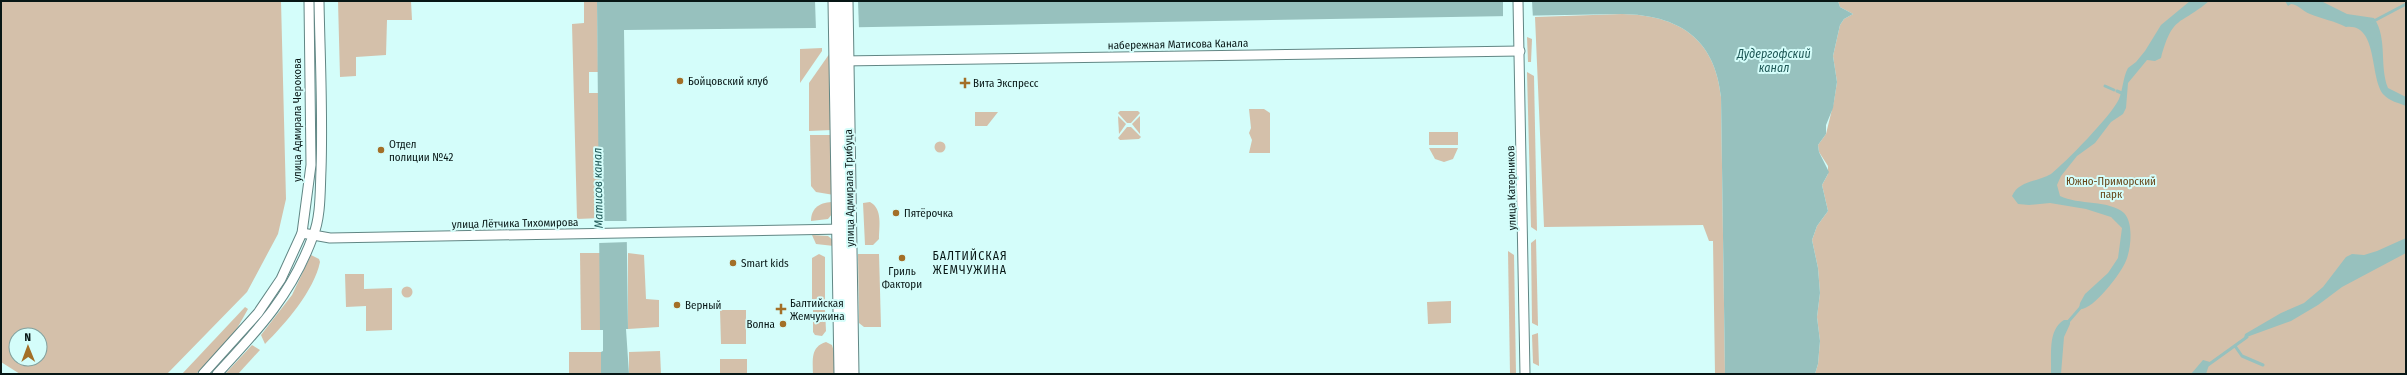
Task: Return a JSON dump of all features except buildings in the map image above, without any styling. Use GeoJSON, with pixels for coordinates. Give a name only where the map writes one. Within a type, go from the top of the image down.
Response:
{"type":"FeatureCollection","features":[{"type":"Feature","properties":{"kind":"street","name":"улица Адмирала Черокова"},"geometry":{"type":"LineString","coordinates":[[203,374],[258,313],[281,279],[302,233],[311,165],[309,1]]}},
{"type":"Feature","properties":{"kind":"street"},"geometry":{"type":"LineString","coordinates":[[217,374],[267,320],[292,284],[314,235],[320,188],[322,141],[319,1]]}},
{"type":"Feature","properties":{"kind":"street","name":"улица Адмирала Трибуца"},"geometry":{"type":"LineString","coordinates":[[835,1],[841,35]]}},
{"type":"Feature","properties":{"kind":"street","name":"улица Адмирала Трибуца"},"geometry":{"type":"LineString","coordinates":[[846,1],[841,35],[841,61],[844,229],[852,374]]}},
{"type":"Feature","properties":{"kind":"street","name":"улица Катерников"},"geometry":{"type":"LineString","coordinates":[[1518,1],[1525,374]]}},
{"type":"Feature","properties":{"kind":"street","name":"набережная Матисова Канала"},"geometry":{"type":"LineString","coordinates":[[841,61],[1520,51]]}},
{"type":"Feature","properties":{"kind":"street","name":"улица Лётчика Тихомирова"},"geometry":{"type":"LineString","coordinates":[[302,233],[352,237],[844,229]]}},
{"type":"Feature","properties":{"kind":"street","name":"улица Адмирала Трибуца"},"geometry":{"type":"LineString","coordinates":[[841,374],[844,229]]}},
{"type":"Feature","properties":{"kind":"green space"},"geometry":{"type":"Polygon","coordinates":[[[1,1],[281,1],[286,199],[278,234],[247,292],[167,374],[20,374],[9,367],[48,367],[48,327],[8,327],[8,366],[1,362],[1,1]]]}},
{"type":"Feature","properties":{"kind":"green space"},"geometry":{"type":"Polygon","coordinates":[[[338,1],[411,1],[412,20],[387,20],[386,55],[356,57],[356,76],[340,77],[338,1]]]}},
{"type":"Feature","properties":{"kind":"green space"},"geometry":{"type":"Polygon","coordinates":[[[584,1],[597,1],[598,72],[589,72],[589,93],[599,93],[601,218],[577,219],[572,24],[584,23],[584,1]]]}},
{"type":"Feature","properties":{"kind":"green space","name":"Южно-Приморский парк"},"geometry":{"type":"Polygon","coordinates":[[[1838,1],[2406,1],[2406,374],[1815,374],[1818,364],[1820,341],[1817,317],[1820,293],[1818,268],[1812,240],[1817,226],[1828,211],[1822,185],[1828,174],[1828,166],[1819,152],[1818,145],[1826,134],[1834,101],[1837,82],[1833,56],[1840,25],[1844,19],[1853,14],[1840,7],[1838,1]]]}},
{"type":"Feature","properties":{"kind":"green space"},"geometry":{"type":"Polygon","coordinates":[[[1622,14],[1642,15],[1660,19],[1676,25],[1690,34],[1702,45],[1711,59],[1717,77],[1721,97],[1725,374],[1715,374],[1713,241],[1709,241],[1703,225],[1544,227],[1535,17],[1622,14]]]}},
{"type":"Feature","properties":{"kind":"green space"},"geometry":{"type":"Polygon","coordinates":[[[1527,37],[1532,39],[1531,62],[1528,62],[1527,37]]]}},
{"type":"Feature","properties":{"kind":"green space"},"geometry":{"type":"Polygon","coordinates":[[[822,48],[822,51],[800,83],[800,49],[822,48]]]}},
{"type":"Feature","properties":{"kind":"green space"},"geometry":{"type":"Polygon","coordinates":[[[830,53],[832,130],[809,131],[809,83],[830,53]]]}},
{"type":"Feature","properties":{"kind":"green space"},"geometry":{"type":"Polygon","coordinates":[[[1527,72],[1534,76],[1537,231],[1531,227],[1527,72]]]}},
{"type":"Feature","properties":{"kind":"green space"},"geometry":{"type":"Polygon","coordinates":[[[1249,109],[1264,109],[1270,113],[1270,153],[1249,153],[1252,140],[1249,133],[1251,128],[1249,109]]]}},
{"type":"Feature","properties":{"kind":"green space"},"geometry":{"type":"Polygon","coordinates":[[[1120,111],[1138,111],[1140,113],[1131,123],[1127,123],[1118,113],[1120,111]]]}},
{"type":"Feature","properties":{"kind":"green space"},"geometry":{"type":"Polygon","coordinates":[[[975,112],[998,112],[987,126],[975,126],[975,112]]]}},
{"type":"Feature","properties":{"kind":"green space"},"geometry":{"type":"Polygon","coordinates":[[[1118,116],[1126,124],[1119,134],[1118,116]]]}},
{"type":"Feature","properties":{"kind":"green space"},"geometry":{"type":"Polygon","coordinates":[[[1140,116],[1140,134],[1132,124],[1140,116]]]}},
{"type":"Feature","properties":{"kind":"green space"},"geometry":{"type":"Polygon","coordinates":[[[1127,127],[1131,127],[1141,137],[1139,139],[1120,140],[1118,138],[1127,127]]]}},
{"type":"Feature","properties":{"kind":"green space"},"geometry":{"type":"Polygon","coordinates":[[[1429,132],[1458,132],[1458,145],[1429,145],[1429,132]]]}},
{"type":"Feature","properties":{"kind":"green space"},"geometry":{"type":"Polygon","coordinates":[[[810,135],[832,135],[834,195],[816,192],[811,186],[810,135]]]}},
{"type":"Feature","properties":{"kind":"green space"},"geometry":{"type":"Polygon","coordinates":[[[940,141],[944,143],[946,147],[944,151],[940,153],[936,151],[934,147],[936,143],[940,141]]]}},
{"type":"Feature","properties":{"kind":"green space"},"geometry":{"type":"Polygon","coordinates":[[[1429,148],[1458,148],[1453,159],[1444,162],[1435,159],[1429,148]]]}},
{"type":"Feature","properties":{"kind":"green space"},"geometry":{"type":"Polygon","coordinates":[[[834,202],[832,214],[828,219],[811,221],[811,216],[818,206],[825,203],[834,202]]]}},
{"type":"Feature","properties":{"kind":"green space"},"geometry":{"type":"Polygon","coordinates":[[[870,202],[877,209],[879,214],[879,239],[873,245],[865,245],[863,203],[870,202]]]}},
{"type":"Feature","properties":{"kind":"green space"},"geometry":{"type":"Polygon","coordinates":[[[812,235],[828,236],[834,241],[834,246],[816,244],[812,235]]]}},
{"type":"Feature","properties":{"kind":"green space"},"geometry":{"type":"Polygon","coordinates":[[[1536,239],[1538,326],[1532,323],[1531,243],[1536,239]]]}},
{"type":"Feature","properties":{"kind":"green space"},"geometry":{"type":"Polygon","coordinates":[[[1508,251],[1514,255],[1516,374],[1510,374],[1508,251]]]}},
{"type":"Feature","properties":{"kind":"green space"},"geometry":{"type":"Polygon","coordinates":[[[580,253],[601,253],[600,330],[581,330],[580,253]]]}},
{"type":"Feature","properties":{"kind":"green space"},"geometry":{"type":"Polygon","coordinates":[[[628,253],[644,255],[646,299],[659,300],[659,327],[628,329],[628,253]]]}},
{"type":"Feature","properties":{"kind":"green space"},"geometry":{"type":"Polygon","coordinates":[[[819,254],[825,257],[825,304],[812,304],[812,258],[819,254]]]}},
{"type":"Feature","properties":{"kind":"green space"},"geometry":{"type":"Polygon","coordinates":[[[858,254],[879,254],[881,327],[864,327],[859,323],[858,254]]]}},
{"type":"Feature","properties":{"kind":"green space"},"geometry":{"type":"Polygon","coordinates":[[[311,255],[319,259],[320,262],[312,284],[290,317],[265,344],[261,335],[292,295],[311,255]]]}},
{"type":"Feature","properties":{"kind":"green space"},"geometry":{"type":"Polygon","coordinates":[[[345,274],[364,274],[364,289],[392,288],[392,330],[366,331],[366,306],[346,307],[345,274]]]}},
{"type":"Feature","properties":{"kind":"green space"},"geometry":{"type":"Polygon","coordinates":[[[407,286],[411,288],[413,292],[411,296],[407,298],[403,296],[401,292],[403,288],[407,286]]]}},
{"type":"Feature","properties":{"kind":"green space"},"geometry":{"type":"Polygon","coordinates":[[[1451,301],[1451,323],[1428,324],[1427,302],[1451,301]]]}},
{"type":"Feature","properties":{"kind":"green space"},"geometry":{"type":"Polygon","coordinates":[[[245,307],[248,309],[235,332],[196,374],[182,374],[245,307]]]}},
{"type":"Feature","properties":{"kind":"green space"},"geometry":{"type":"Polygon","coordinates":[[[720,310],[746,310],[746,344],[721,344],[720,310]]]}},
{"type":"Feature","properties":{"kind":"green space"},"geometry":{"type":"Polygon","coordinates":[[[813,310],[825,310],[826,331],[822,336],[815,335],[813,332],[813,310]]]}},
{"type":"Feature","properties":{"kind":"green space"},"geometry":{"type":"Polygon","coordinates":[[[1538,333],[1539,366],[1533,363],[1532,335],[1538,333]]]}},
{"type":"Feature","properties":{"kind":"green space"},"geometry":{"type":"Polygon","coordinates":[[[826,342],[832,345],[836,359],[836,374],[813,374],[813,359],[815,351],[817,347],[826,342]]]}},
{"type":"Feature","properties":{"kind":"green space"},"geometry":{"type":"Polygon","coordinates":[[[252,345],[260,350],[238,374],[225,374],[252,345]]]}},
{"type":"Feature","properties":{"kind":"green space"},"geometry":{"type":"Polygon","coordinates":[[[660,351],[661,374],[629,374],[629,352],[660,351]]]}},
{"type":"Feature","properties":{"kind":"green space"},"geometry":{"type":"Polygon","coordinates":[[[569,352],[601,352],[601,374],[569,374],[569,352]]]}},
{"type":"Feature","properties":{"kind":"green space"},"geometry":{"type":"Polygon","coordinates":[[[720,359],[747,359],[747,374],[720,374],[720,359]]]}},
{"type":"Feature","properties":{"kind":"water","name":"Дудергофский канал"},"geometry":{"type":"Polygon","coordinates":[[[597,1],[1838,1],[1840,7],[1853,14],[1844,19],[1840,25],[1833,56],[1837,82],[1833,108],[1826,125],[1826,134],[1818,145],[1819,152],[1829,172],[1822,185],[1828,211],[1817,226],[1812,240],[1818,268],[1820,293],[1817,317],[1820,341],[1818,364],[1815,374],[1725,374],[1721,97],[1717,77],[1711,59],[1702,45],[1690,34],[1676,25],[1660,19],[1642,15],[1622,14],[624,30],[628,329],[626,329],[629,374],[601,374],[603,330],[600,330],[597,1]]]}},
{"type":"Feature","properties":{"kind":"water"},"geometry":{"type":"Polygon","coordinates":[[[2190,1],[2209,1],[2174,27],[2169,34],[2161,58],[2155,61],[2147,60],[2128,83],[2126,108],[2123,114],[2111,122],[2095,143],[2077,156],[2061,176],[2057,185],[2060,196],[2076,201],[2111,206],[2124,213],[2129,223],[2130,245],[2125,263],[2112,283],[2098,299],[2091,305],[2079,309],[2080,303],[2085,294],[2108,273],[2118,258],[2122,228],[2111,217],[2086,209],[2050,203],[2029,205],[2018,204],[2012,196],[2019,187],[2024,184],[2051,174],[2088,138],[2115,106],[2119,99],[2128,68],[2136,62],[2145,51],[2161,25],[2190,1]]]}},
{"type":"Feature","properties":{"kind":"water"},"geometry":{"type":"Polygon","coordinates":[[[2285,1],[2321,1],[2347,14],[2374,18],[2381,35],[2385,79],[2388,88],[2406,97],[2406,106],[2389,99],[2384,95],[2379,87],[2369,43],[2364,34],[2356,28],[2346,27],[2310,14],[2294,5],[2291,4],[2288,6],[2285,1]]]}},
{"type":"Feature","properties":{"kind":"water"},"geometry":{"type":"Polygon","coordinates":[[[2406,238],[2406,253],[2342,287],[2318,305],[2291,321],[2244,338],[2245,334],[2281,313],[2304,303],[2323,287],[2346,257],[2352,254],[2364,255],[2377,251],[2406,238]]]}},
{"type":"Feature","properties":{"kind":"water"},"geometry":{"type":"Polygon","coordinates":[[[2064,320],[2070,320],[2070,324],[2064,337],[2061,374],[2051,374],[2053,337],[2055,330],[2064,320]]]}},
{"type":"Feature","properties":{"kind":"water"},"geometry":{"type":"Polygon","coordinates":[[[2203,360],[2210,362],[2206,374],[2191,374],[2203,360]]]}},
{"type":"Feature","properties":{"kind":"pier"},"geometry":{"type":"Polygon","coordinates":[[[815,1],[858,1],[859,29],[816,30],[815,1]]]}},
{"type":"Feature","properties":{"kind":"pier"},"geometry":{"type":"Polygon","coordinates":[[[1503,1],[1532,1],[1533,19],[1503,19],[1503,1]]]}},
{"type":"Feature","properties":{"kind":"pier"},"geometry":{"type":"Polygon","coordinates":[[[599,221],[629,221],[629,242],[599,243],[599,221]]]}},
{"type":"Feature","properties":{"kind":"waterway"},"geometry":{"type":"LineString","coordinates":[[2372,22],[2406,4]]}},
{"type":"Feature","properties":{"kind":"waterway"},"geometry":{"type":"LineString","coordinates":[[2105,86],[2114,90]]}},
{"type":"Feature","properties":{"kind":"waterway"},"geometry":{"type":"LineString","coordinates":[[2117,91],[2124,94]]}},
{"type":"Feature","properties":{"kind":"waterway"},"geometry":{"type":"LineString","coordinates":[[2068,322],[2081,307]]}},
{"type":"Feature","properties":{"kind":"waterway"},"geometry":{"type":"LineString","coordinates":[[2208,365],[2247,337]]}},
{"type":"Feature","properties":{"kind":"waterway"},"geometry":{"type":"LineString","coordinates":[[2235,346],[2242,356],[2263,365]]}},
{"type":"Feature","properties":{"kind":"place","name":"Бойцовский клуб"},"geometry":{"type":"Point","coordinates":[680,81]}},
{"type":"Feature","properties":{"kind":"place","name":"Вита Экспресс"},"geometry":{"type":"Point","coordinates":[965,83]}},
{"type":"Feature","properties":{"kind":"place","name":"Отдел полиции №42"},"geometry":{"type":"Point","coordinates":[381,150]}},
{"type":"Feature","properties":{"kind":"place","name":"Пятёрочка"},"geometry":{"type":"Point","coordinates":[896,213]}},
{"type":"Feature","properties":{"kind":"place","name":"Гриль Фактори"},"geometry":{"type":"Point","coordinates":[902,258]}},
{"type":"Feature","properties":{"kind":"place","name":"Smart kids"},"geometry":{"type":"Point","coordinates":[733,263]}},
{"type":"Feature","properties":{"kind":"place","name":"Верный"},"geometry":{"type":"Point","coordinates":[677,305]}},
{"type":"Feature","properties":{"kind":"place","name":"Балтийская Жемчужина"},"geometry":{"type":"Point","coordinates":[781,309]}},
{"type":"Feature","properties":{"kind":"place","name":"Волна"},"geometry":{"type":"Point","coordinates":[783,324]}},
{"type":"Feature","properties":{"kind":"district","name":"БАЛТИЙСКАЯ ЖЕМЧУЖИНА"},"geometry":{"type":"Point","coordinates":[970,263]}},
{"type":"Feature","properties":{"kind":"water label","name":"Матисов канал"},"geometry":{"type":"Point","coordinates":[598,188]}}]}
